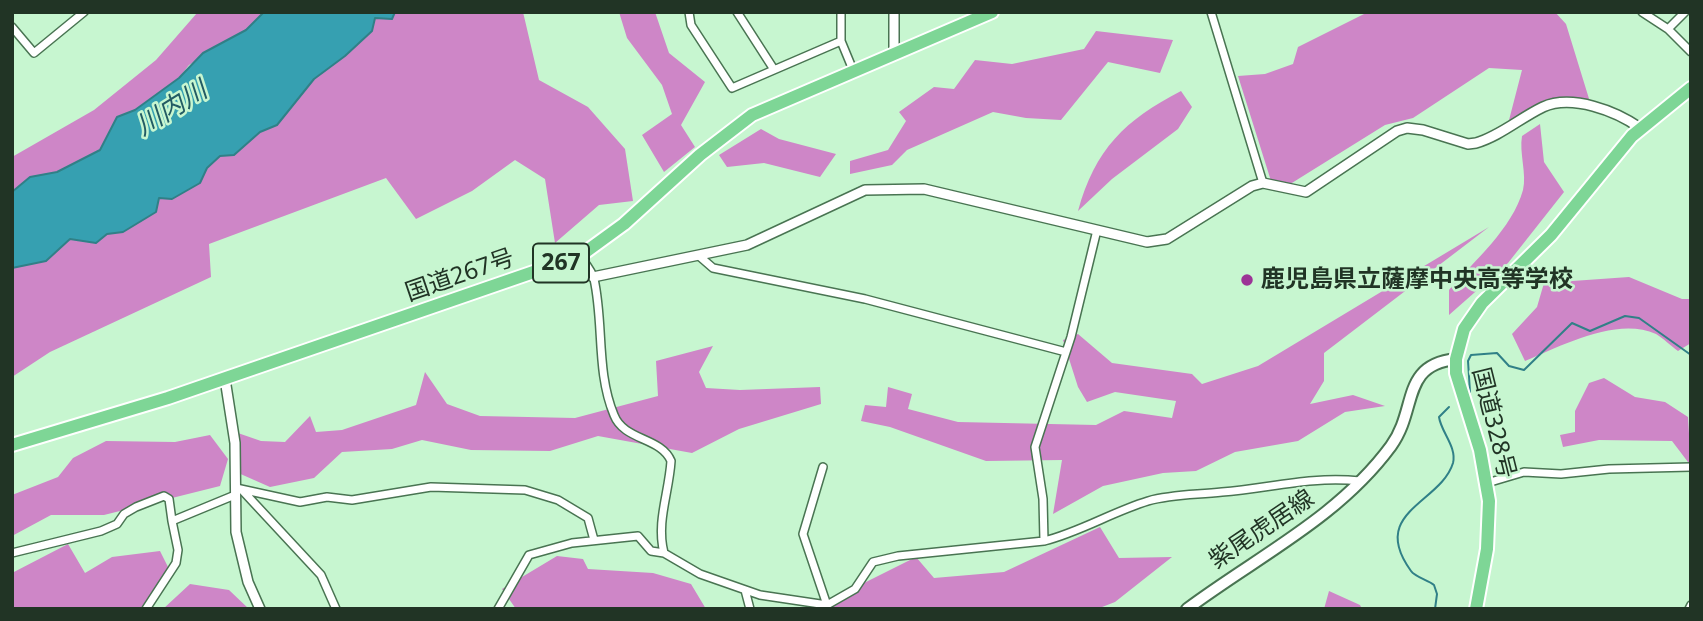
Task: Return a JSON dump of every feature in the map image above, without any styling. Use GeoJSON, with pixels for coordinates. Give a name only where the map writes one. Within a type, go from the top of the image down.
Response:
{"type":"FeatureCollection","features":[{"type":"Feature","properties":{"kind":"highway","name":"国道267号"},"geometry":{"type":"LineString","coordinates":[[12,446],[225,379],[580,256],[624,224],[738,124],[770,105],[992,12]]}},
{"type":"Feature","properties":{"kind":"highway","name":"国道328号"},"geometry":{"type":"LineString","coordinates":[[1476,609],[1489,534],[1487,483],[1459,387],[1456,359],[1464,329],[1473,313],[1552,235],[1640,128],[1691,88]]}},
{"type":"Feature","properties":{"kind":"main road","name":"紫尾虎居線"},"geometry":{"type":"LineString","coordinates":[[1187,609],[1239,570],[1300,534],[1330,511],[1393,444],[1425,368],[1437,361],[1456,359]]}},
{"type":"Feature","properties":{"kind":"street"},"geometry":{"type":"LineString","coordinates":[[12,27],[34,54],[85,12]]}},
{"type":"Feature","properties":{"kind":"street"},"geometry":{"type":"LineString","coordinates":[[689,12],[691,25],[732,88],[773,68],[841,41]]}},
{"type":"Feature","properties":{"kind":"street"},"geometry":{"type":"LineString","coordinates":[[737,12],[773,68]]}},
{"type":"Feature","properties":{"kind":"street"},"geometry":{"type":"LineString","coordinates":[[841,12],[841,41],[853,70]]}},
{"type":"Feature","properties":{"kind":"street"},"geometry":{"type":"LineString","coordinates":[[894,12],[894,53]]}},
{"type":"Feature","properties":{"kind":"street"},"geometry":{"type":"LineString","coordinates":[[1211,12],[1263,183]]}},
{"type":"Feature","properties":{"kind":"street"},"geometry":{"type":"LineString","coordinates":[[1642,12],[1668,29],[1691,52]]}},
{"type":"Feature","properties":{"kind":"street"},"geometry":{"type":"LineString","coordinates":[[1668,29],[1685,12]]}},
{"type":"Feature","properties":{"kind":"street"},"geometry":{"type":"LineString","coordinates":[[593,277],[766,239],[822,208],[864,190],[924,189],[1147,242],[1167,239],[1252,186],[1263,183],[1306,192],[1397,131],[1408,128],[1476,143],[1555,104],[1595,107],[1626,118],[1640,128]]}},
{"type":"Feature","properties":{"kind":"street"},"geometry":{"type":"LineString","coordinates":[[1044,541],[1043,499],[1035,447],[1066,352],[1097,230]]}},
{"type":"Feature","properties":{"kind":"street"},"geometry":{"type":"LineString","coordinates":[[698,255],[713,268],[864,299],[1066,352]]}},
{"type":"Feature","properties":{"kind":"street"},"geometry":{"type":"LineString","coordinates":[[580,256],[593,277],[603,368],[613,413],[623,429],[650,442],[671,461],[662,517],[664,553]]}},
{"type":"Feature","properties":{"kind":"street"},"geometry":{"type":"LineString","coordinates":[[225,379],[235,443],[238,543],[260,609]]}},
{"type":"Feature","properties":{"kind":"street"},"geometry":{"type":"LineString","coordinates":[[823,467],[803,534],[827,605]]}},
{"type":"Feature","properties":{"kind":"street"},"geometry":{"type":"LineString","coordinates":[[1487,483],[1524,472],[1561,474],[1609,469],[1691,467]]}},
{"type":"Feature","properties":{"kind":"street"},"geometry":{"type":"LineString","coordinates":[[498,609],[529,555],[594,540],[638,536],[651,551],[664,553],[700,574],[760,595],[827,605],[855,589],[873,562],[898,556],[1044,541],[1062,537],[1152,500],[1320,478],[1360,481]]}},
{"type":"Feature","properties":{"kind":"street"},"geometry":{"type":"LineString","coordinates":[[172,521],[238,491],[300,502],[327,497],[352,500],[431,487],[525,490],[558,500],[589,518],[594,540]]}},
{"type":"Feature","properties":{"kind":"street"},"geometry":{"type":"LineString","coordinates":[[238,491],[321,575],[336,609]]}},
{"type":"Feature","properties":{"kind":"street"},"geometry":{"type":"LineString","coordinates":[[12,553],[101,531],[117,524],[124,514],[136,507],[164,496],[169,499],[178,550],[176,563],[145,609]]}},
{"type":"Feature","properties":{"kind":"street"},"geometry":{"type":"LineString","coordinates":[[745,590],[750,609]]}},
{"type":"Feature","properties":{"kind":"shaded area"},"geometry":{"type":"Polygon","coordinates":[[[264,12],[246,30],[189,65],[179,78],[135,110],[117,117],[100,150],[57,172],[30,177],[12,192],[12,157],[94,110],[156,60],[197,13],[264,12]]]}},
{"type":"Feature","properties":{"kind":"shaded area"},"geometry":{"type":"Polygon","coordinates":[[[395,12],[523,12],[539,80],[588,107],[625,149],[633,201],[599,205],[555,243],[545,179],[515,160],[472,191],[416,219],[386,178],[209,244],[211,277],[50,352],[12,377],[12,268],[46,261],[70,239],[96,243],[107,234],[123,232],[159,198],[172,199],[200,183],[207,168],[220,156],[234,155],[260,132],[277,125],[314,79],[372,31],[375,17],[391,19],[395,12]]]}},
{"type":"Feature","properties":{"kind":"shaded area"},"geometry":{"type":"Polygon","coordinates":[[[619,12],[655,12],[669,53],[705,82],[681,125],[695,147],[664,172],[642,135],[672,114],[662,85],[627,38],[619,12]]]}},
{"type":"Feature","properties":{"kind":"shaded area"},"geometry":{"type":"Polygon","coordinates":[[[1368,12],[1555,12],[1566,24],[1590,102],[1545,100],[1508,124],[1522,70],[1489,68],[1413,118],[1385,125],[1287,186],[1271,181],[1238,76],[1265,74],[1293,64],[1298,47],[1368,12]]]}},
{"type":"Feature","properties":{"kind":"shaded area"},"geometry":{"type":"Polygon","coordinates":[[[1096,31],[1173,40],[1160,73],[1108,62],[1061,120],[1026,118],[993,112],[907,150],[892,165],[850,174],[850,161],[888,150],[906,121],[899,112],[934,87],[954,89],[975,60],[1012,64],[1084,49],[1096,31]]]}},
{"type":"Feature","properties":{"kind":"shaded area"},"geometry":{"type":"Polygon","coordinates":[[[1181,91],[1192,107],[1178,129],[1112,179],[1078,211],[1093,170],[1115,139],[1144,113],[1181,91]]]}},
{"type":"Feature","properties":{"kind":"shaded area"},"geometry":{"type":"Polygon","coordinates":[[[1540,124],[1544,162],[1564,192],[1508,263],[1449,315],[1449,290],[1502,231],[1518,204],[1524,184],[1522,136],[1540,124]]]}},
{"type":"Feature","properties":{"kind":"shaded area"},"geometry":{"type":"Polygon","coordinates":[[[761,129],[779,139],[836,154],[820,177],[764,163],[727,167],[719,155],[761,129]]]}},
{"type":"Feature","properties":{"kind":"shaded area"},"geometry":{"type":"Polygon","coordinates":[[[1489,227],[1324,353],[1324,381],[1310,404],[1353,395],[1385,406],[1345,412],[1298,441],[1235,452],[1196,471],[1163,473],[1103,486],[1053,514],[1062,460],[986,461],[890,427],[861,421],[865,405],[886,407],[888,387],[912,394],[908,409],[958,422],[1096,425],[1124,411],[1172,418],[1176,401],[1115,392],[1087,402],[1078,387],[1063,340],[1078,334],[1112,363],[1192,374],[1202,384],[1258,366],[1489,227]]]}},
{"type":"Feature","properties":{"kind":"shaded area"},"geometry":{"type":"Polygon","coordinates":[[[1629,277],[1682,299],[1691,299],[1691,343],[1678,351],[1656,334],[1641,329],[1624,329],[1589,335],[1525,361],[1512,334],[1537,307],[1544,283],[1629,277]]]}},
{"type":"Feature","properties":{"kind":"shaded area"},"geometry":{"type":"Polygon","coordinates":[[[713,346],[699,372],[706,388],[740,390],[820,387],[821,404],[739,429],[692,453],[598,436],[550,451],[471,450],[422,440],[392,449],[342,452],[314,478],[270,487],[236,472],[235,432],[261,441],[285,442],[310,416],[316,432],[342,430],[416,405],[425,372],[447,404],[480,416],[575,418],[658,396],[656,361],[713,346]]]}},
{"type":"Feature","properties":{"kind":"shaded area"},"geometry":{"type":"Polygon","coordinates":[[[1604,378],[1635,397],[1665,402],[1688,417],[1691,466],[1672,441],[1599,440],[1563,447],[1560,435],[1575,432],[1575,411],[1589,383],[1604,378]]]}},
{"type":"Feature","properties":{"kind":"shaded area"},"geometry":{"type":"Polygon","coordinates":[[[210,435],[228,459],[220,486],[104,515],[51,515],[12,536],[12,495],[58,477],[73,458],[106,441],[175,442],[210,435]]]}},
{"type":"Feature","properties":{"kind":"shaded area"},"geometry":{"type":"Polygon","coordinates":[[[1100,527],[1119,558],[1172,557],[1115,602],[1097,609],[812,609],[916,557],[934,578],[1004,572],[1100,527]]]}},
{"type":"Feature","properties":{"kind":"shaded area"},"geometry":{"type":"Polygon","coordinates":[[[68,544],[85,573],[112,557],[160,551],[170,571],[140,609],[12,609],[12,573],[68,544]]]}},
{"type":"Feature","properties":{"kind":"shaded area"},"geometry":{"type":"Polygon","coordinates":[[[557,556],[583,559],[588,569],[653,573],[691,584],[706,609],[516,609],[502,589],[557,556]]]}},
{"type":"Feature","properties":{"kind":"shaded area"},"geometry":{"type":"Polygon","coordinates":[[[190,584],[229,590],[249,609],[163,609],[190,584]]]}},
{"type":"Feature","properties":{"kind":"shaded area"},"geometry":{"type":"Polygon","coordinates":[[[1329,591],[1360,605],[1362,609],[1324,609],[1329,591]]]}},
{"type":"Feature","properties":{"kind":"water","name":"川内川"},"geometry":{"type":"Polygon","coordinates":[[[264,12],[395,12],[392,19],[375,18],[372,31],[314,79],[277,125],[260,132],[234,155],[220,156],[207,168],[200,183],[172,199],[159,198],[156,212],[123,232],[107,234],[96,243],[70,239],[46,261],[12,268],[12,192],[30,177],[57,172],[100,150],[117,117],[135,110],[179,78],[203,53],[246,30],[264,12]]]}},
{"type":"Feature","properties":{"kind":"waterway"},"geometry":{"type":"LineString","coordinates":[[1470,392],[1468,361],[1471,355],[1497,353],[1509,366],[1524,370],[1572,323],[1590,331],[1625,316],[1639,318],[1691,355]]}},
{"type":"Feature","properties":{"kind":"waterway"},"geometry":{"type":"LineString","coordinates":[[1435,609],[1437,594],[1434,585],[1411,571],[1400,551],[1398,535],[1402,521],[1446,477],[1453,463],[1453,451],[1439,417],[1449,407]]}},
{"type":"Feature","properties":{"kind":"place","name":"鹿児島県立薩摩中央高等学校"},"geometry":{"type":"Point","coordinates":[1247,280]}}]}
